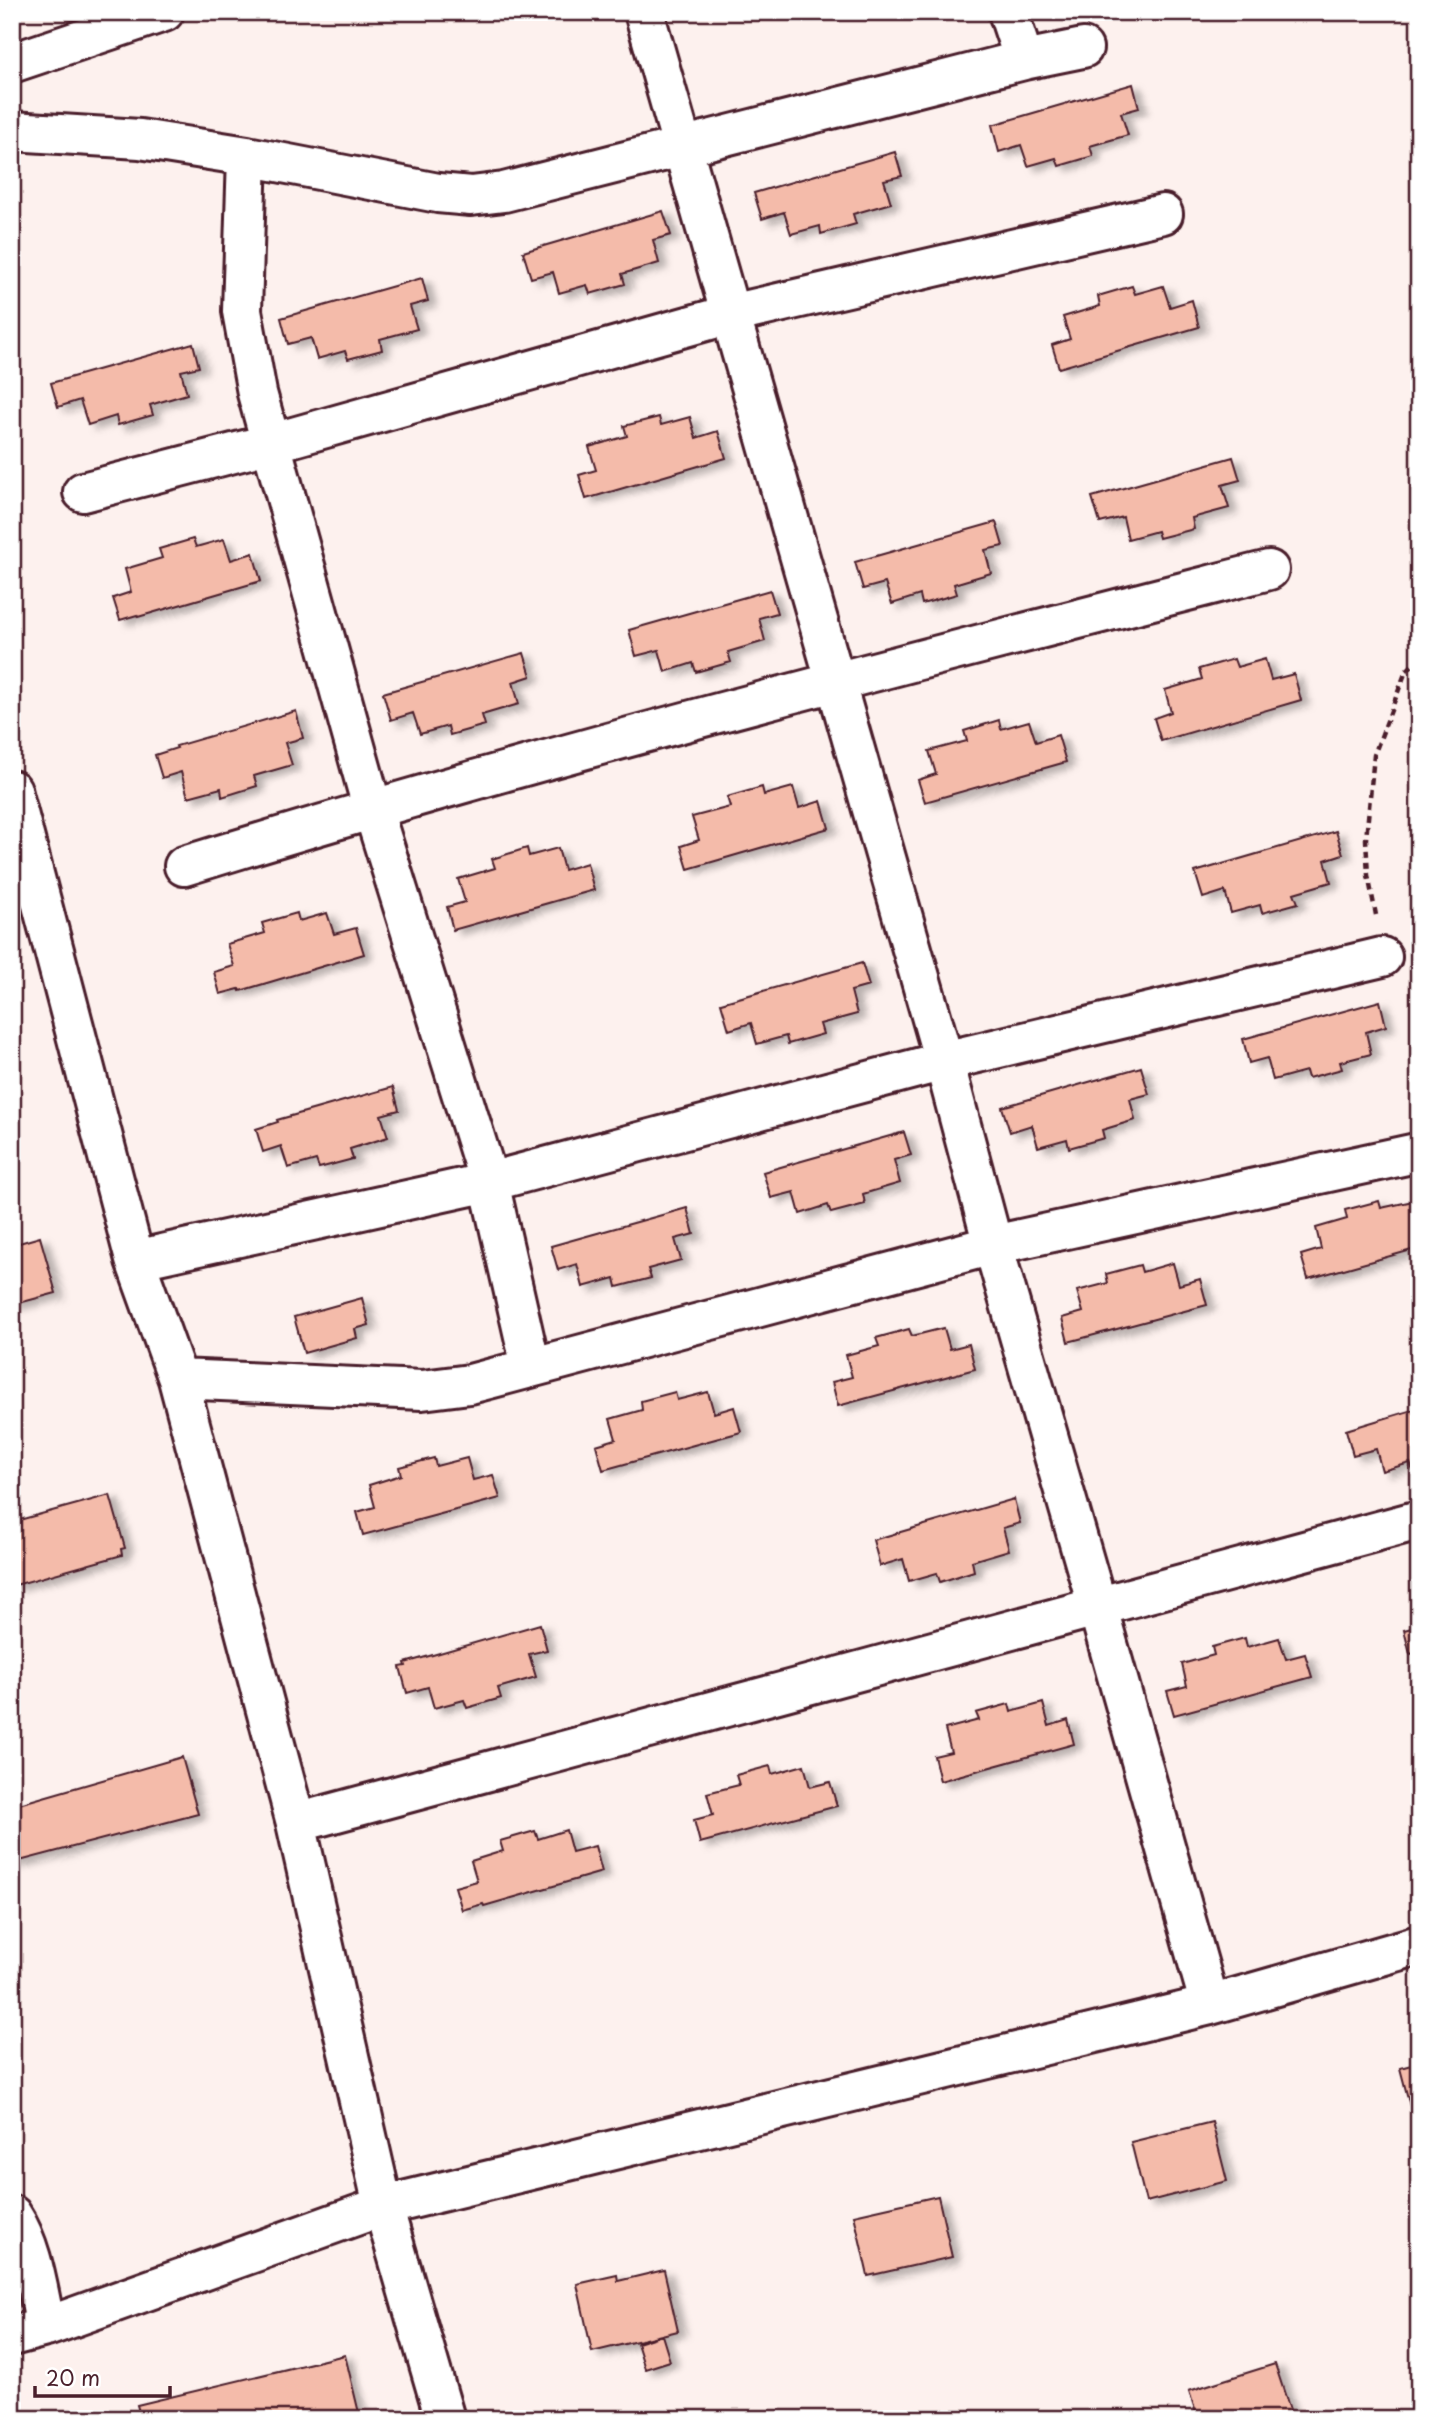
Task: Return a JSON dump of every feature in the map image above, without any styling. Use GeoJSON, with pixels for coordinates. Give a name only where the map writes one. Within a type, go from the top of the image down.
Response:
{"type":"FeatureCollection","features":[{"type":"Feature","properties":{"kind":"street"},"geometry":{"type":"LineString","coordinates":[[12,63],[164,12]]}},
{"type":"Feature","properties":{"kind":"street"},"geometry":{"type":"LineString","coordinates":[[643,12],[944,1061],[993,1245],[1210,2005]]}},
{"type":"Feature","properties":{"kind":"street"},"geometry":{"type":"LineString","coordinates":[[1008,12],[1024,60]]}},
{"type":"Feature","properties":{"kind":"street"},"geometry":{"type":"LineString","coordinates":[[12,131],[140,139],[247,156],[439,193],[471,196],[504,192],[1024,60],[1083,48]]}},
{"type":"Feature","properties":{"kind":"street"},"geometry":{"type":"LineString","coordinates":[[247,156],[242,311],[257,393],[372,807],[489,1181],[531,1367]]}},
{"type":"Feature","properties":{"kind":"street"},"geometry":{"type":"LineString","coordinates":[[83,492],[272,443],[731,314],[1163,214]]}},
{"type":"Feature","properties":{"kind":"street"},"geometry":{"type":"LineString","coordinates":[[184,866],[372,807],[834,681],[1269,570]]}},
{"type":"Feature","properties":{"kind":"street"},"geometry":{"type":"LineString","coordinates":[[12,790],[135,1260],[178,1379],[296,1823],[383,2206],[445,2419]]}},
{"type":"Feature","properties":{"kind":"street"},"geometry":{"type":"LineString","coordinates":[[135,1260],[489,1181],[944,1061],[1382,957]]}},
{"type":"Feature","properties":{"kind":"street"},"geometry":{"type":"LineString","coordinates":[[178,1379],[422,1390],[470,1384],[993,1245],[1416,1153]]}},
{"type":"Feature","properties":{"kind":"street"},"geometry":{"type":"LineString","coordinates":[[296,1823],[1419,1520]]}},
{"type":"Feature","properties":{"kind":"street"},"geometry":{"type":"LineString","coordinates":[[12,2215],[19,2225],[32,2264],[29,2332],[383,2206],[1210,2005],[1419,1945]]}},
{"type":"Feature","properties":{"kind":"path"},"geometry":{"type":"LineString","coordinates":[[1382,957],[1368,875],[1366,839],[1374,755],[1406,671],[1419,659]]}},
{"type":"Feature","properties":{"kind":"building"},"geometry":{"type":"Polygon","coordinates":[[[1133,84],[1139,108],[1121,113],[1128,135],[1090,146],[1093,156],[1059,166],[1056,158],[1028,166],[1021,145],[999,152],[992,125],[1133,84]]]}},
{"type":"Feature","properties":{"kind":"building"},"geometry":{"type":"Polygon","coordinates":[[[895,152],[902,176],[884,180],[891,203],[853,214],[856,224],[821,234],[820,226],[791,234],[784,212],[762,219],[754,193],[895,152]]]}},
{"type":"Feature","properties":{"kind":"building"},"geometry":{"type":"Polygon","coordinates":[[[663,211],[671,235],[653,240],[659,263],[622,274],[625,284],[590,294],[587,285],[559,293],[553,272],[531,278],[523,252],[663,211]]]}},
{"type":"Feature","properties":{"kind":"building"},"geometry":{"type":"Polygon","coordinates":[[[422,278],[428,301],[410,306],[417,329],[380,339],[382,350],[348,359],[345,351],[317,359],[311,338],[288,344],[281,318],[422,278]]]}},
{"type":"Feature","properties":{"kind":"building"},"geometry":{"type":"Polygon","coordinates":[[[1132,286],[1135,294],[1163,286],[1170,307],[1192,300],[1199,327],[1059,368],[1052,345],[1070,339],[1063,317],[1100,306],[1098,296],[1132,286]]]}},
{"type":"Feature","properties":{"kind":"building"},"geometry":{"type":"Polygon","coordinates":[[[193,343],[199,367],[181,371],[187,394],[150,405],[153,415],[118,425],[116,416],[88,425],[80,400],[58,407],[51,383],[193,343]]]}},
{"type":"Feature","properties":{"kind":"building"},"geometry":{"type":"Polygon","coordinates":[[[659,417],[661,425],[690,417],[696,438],[718,431],[726,458],[586,499],[579,475],[596,470],[589,447],[627,436],[624,426],[659,417]]]}},
{"type":"Feature","properties":{"kind":"building"},"geometry":{"type":"Polygon","coordinates":[[[1233,457],[1240,480],[1222,485],[1229,508],[1192,518],[1194,529],[1159,538],[1157,531],[1128,539],[1123,517],[1100,523],[1092,497],[1233,457]]]}},
{"type":"Feature","properties":{"kind":"building"},"geometry":{"type":"Polygon","coordinates":[[[996,522],[1003,546],[985,550],[991,573],[954,584],[957,594],[922,604],[920,595],[892,604],[885,583],[863,589],[855,562],[996,522]]]}},
{"type":"Feature","properties":{"kind":"building"},"geometry":{"type":"Polygon","coordinates":[[[193,539],[196,547],[224,539],[231,560],[253,553],[261,581],[120,620],[113,598],[131,592],[125,569],[162,558],[159,549],[193,539]]]}},
{"type":"Feature","properties":{"kind":"building"},"geometry":{"type":"Polygon","coordinates":[[[770,590],[777,613],[759,618],[765,641],[728,652],[731,662],[696,672],[693,663],[665,672],[659,650],[636,656],[629,630],[770,590]]]}},
{"type":"Feature","properties":{"kind":"building"},"geometry":{"type":"Polygon","coordinates":[[[524,653],[531,676],[513,682],[519,704],[482,715],[485,725],[450,735],[448,726],[420,734],[413,713],[391,720],[383,693],[524,653]]]}},
{"type":"Feature","properties":{"kind":"building"},"geometry":{"type":"Polygon","coordinates":[[[1234,659],[1237,667],[1265,659],[1271,680],[1294,674],[1301,700],[1161,741],[1154,718],[1171,712],[1165,690],[1202,679],[1199,669],[1234,659]]]}},
{"type":"Feature","properties":{"kind":"building"},"geometry":{"type":"Polygon","coordinates":[[[296,711],[303,738],[285,743],[292,765],[254,776],[257,786],[222,797],[221,788],[188,797],[181,772],[162,778],[155,755],[177,748],[176,746],[296,711]]]}},
{"type":"Feature","properties":{"kind":"building"},"geometry":{"type":"Polygon","coordinates":[[[999,720],[1001,729],[1029,721],[1036,742],[1058,735],[1066,762],[925,802],[918,780],[936,774],[929,751],[967,741],[964,731],[999,720]]]}},
{"type":"Feature","properties":{"kind":"building"},"geometry":{"type":"Polygon","coordinates":[[[762,787],[764,795],[793,787],[799,808],[821,801],[829,828],[688,869],[681,846],[699,840],[692,817],[730,807],[727,797],[762,787]]]}},
{"type":"Feature","properties":{"kind":"building"},"geometry":{"type":"Polygon","coordinates":[[[1336,831],[1343,854],[1325,860],[1331,882],[1294,893],[1298,903],[1262,913],[1260,905],[1231,913],[1225,891],[1203,898],[1195,872],[1336,831]]]}},
{"type":"Feature","properties":{"kind":"building"},"geometry":{"type":"Polygon","coordinates":[[[527,848],[529,856],[558,848],[564,870],[587,863],[594,890],[453,930],[447,907],[465,902],[458,879],[495,868],[492,859],[527,848]]]}},
{"type":"Feature","properties":{"kind":"building"},"geometry":{"type":"Polygon","coordinates":[[[297,913],[299,921],[327,913],[334,934],[356,928],[364,954],[240,991],[239,989],[220,994],[214,972],[234,966],[227,944],[265,933],[262,923],[297,913]]]}},
{"type":"Feature","properties":{"kind":"building"},"geometry":{"type":"Polygon","coordinates":[[[862,963],[869,986],[851,991],[857,1014],[820,1024],[823,1034],[788,1044],[786,1036],[757,1044],[751,1023],[729,1030],[721,1003],[862,963]]]}},
{"type":"Feature","properties":{"kind":"building"},"geometry":{"type":"Polygon","coordinates":[[[1380,1001],[1386,1026],[1366,1032],[1371,1054],[1340,1062],[1342,1069],[1308,1078],[1306,1071],[1273,1080],[1267,1058],[1249,1063],[1243,1039],[1380,1001]]]}},
{"type":"Feature","properties":{"kind":"building"},"geometry":{"type":"Polygon","coordinates":[[[1141,1067],[1149,1094],[1130,1099],[1135,1120],[1102,1130],[1104,1138],[1069,1148],[1067,1139],[1038,1147],[1032,1125],[1010,1132],[1002,1107],[1141,1067]]]}},
{"type":"Feature","properties":{"kind":"building"},"geometry":{"type":"Polygon","coordinates":[[[393,1087],[399,1110],[381,1115],[388,1137],[350,1149],[353,1159],[319,1168],[316,1160],[288,1168],[281,1146],[263,1152],[256,1129],[278,1122],[277,1120],[393,1087]]]}},
{"type":"Feature","properties":{"kind":"building"},"geometry":{"type":"Polygon","coordinates":[[[904,1132],[911,1155],[894,1160],[900,1183],[863,1194],[865,1204],[831,1213],[828,1205],[800,1214],[794,1192],[771,1198],[763,1172],[904,1132]]]}},
{"type":"Feature","properties":{"kind":"building"},"geometry":{"type":"Polygon","coordinates":[[[1379,1201],[1381,1208],[1413,1201],[1419,1222],[1419,1248],[1308,1279],[1301,1255],[1321,1249],[1316,1228],[1347,1219],[1345,1210],[1379,1201]]]}},
{"type":"Feature","properties":{"kind":"building"},"geometry":{"type":"Polygon","coordinates":[[[687,1208],[694,1234],[675,1239],[681,1260],[648,1269],[651,1278],[617,1287],[615,1278],[583,1287],[577,1264],[558,1270],[551,1246],[687,1208]]]}},
{"type":"Feature","properties":{"kind":"building"},"geometry":{"type":"Polygon","coordinates":[[[40,1237],[56,1293],[12,1305],[12,1245],[40,1237]]]}},
{"type":"Feature","properties":{"kind":"building"},"geometry":{"type":"Polygon","coordinates":[[[1173,1263],[1179,1285],[1200,1279],[1207,1305],[1068,1342],[1062,1318],[1083,1312],[1077,1291],[1108,1283],[1106,1274],[1140,1265],[1142,1272],[1173,1263]]]}},
{"type":"Feature","properties":{"kind":"building"},"geometry":{"type":"Polygon","coordinates":[[[362,1298],[369,1325],[355,1329],[357,1338],[304,1353],[294,1317],[362,1298]]]}},
{"type":"Feature","properties":{"kind":"building"},"geometry":{"type":"Polygon","coordinates":[[[944,1328],[950,1349],[969,1344],[975,1369],[838,1406],[832,1382],[852,1377],[846,1355],[879,1346],[876,1338],[909,1329],[912,1336],[944,1328]]]}},
{"type":"Feature","properties":{"kind":"building"},"geometry":{"type":"Polygon","coordinates":[[[675,1392],[677,1400],[708,1392],[714,1413],[734,1407],[741,1432],[603,1470],[596,1445],[616,1439],[610,1419],[642,1410],[641,1401],[675,1392]]]}},
{"type":"Feature","properties":{"kind":"building"},"geometry":{"type":"Polygon","coordinates":[[[1419,1408],[1419,1470],[1413,1471],[1410,1463],[1382,1471],[1376,1449],[1353,1455],[1346,1430],[1419,1408]]]}},
{"type":"Feature","properties":{"kind":"building"},"geometry":{"type":"Polygon","coordinates":[[[434,1458],[436,1466],[467,1458],[473,1480],[493,1475],[500,1498],[363,1535],[357,1512],[375,1507],[369,1485],[401,1475],[399,1467],[434,1458]]]}},
{"type":"Feature","properties":{"kind":"building"},"geometry":{"type":"Polygon","coordinates":[[[110,1495],[125,1548],[121,1549],[122,1555],[12,1586],[12,1522],[110,1495]]]}},
{"type":"Feature","properties":{"kind":"building"},"geometry":{"type":"Polygon","coordinates":[[[1014,1499],[1020,1523],[1003,1528],[1009,1550],[972,1561],[974,1571],[940,1582],[937,1573],[909,1581],[903,1559],[880,1566],[873,1540],[1014,1499]]]}},
{"type":"Feature","properties":{"kind":"building"},"geometry":{"type":"Polygon","coordinates":[[[540,1624],[547,1650],[529,1654],[536,1677],[498,1688],[501,1698],[467,1708],[464,1700],[434,1708],[428,1687],[407,1693],[400,1667],[406,1666],[405,1663],[540,1624]]]}},
{"type":"Feature","properties":{"kind":"building"},"geometry":{"type":"Polygon","coordinates":[[[1419,1626],[1419,1652],[1410,1654],[1404,1630],[1419,1626]]]}},
{"type":"Feature","properties":{"kind":"building"},"geometry":{"type":"Polygon","coordinates":[[[1245,1638],[1247,1647],[1279,1638],[1286,1659],[1305,1654],[1312,1677],[1174,1715],[1167,1691],[1187,1686],[1182,1664],[1214,1655],[1212,1647],[1245,1638]]]}},
{"type":"Feature","properties":{"kind":"building"},"geometry":{"type":"Polygon","coordinates":[[[1043,1703],[1049,1726],[1068,1720],[1074,1744],[940,1781],[934,1756],[951,1752],[945,1729],[979,1720],[976,1713],[1009,1704],[1011,1712],[1043,1703]]]}},
{"type":"Feature","properties":{"kind":"building"},"geometry":{"type":"Polygon","coordinates":[[[182,1757],[198,1814],[12,1863],[12,1806],[182,1757]]]}},
{"type":"Feature","properties":{"kind":"building"},"geometry":{"type":"Polygon","coordinates":[[[804,1765],[810,1787],[830,1782],[837,1806],[700,1843],[694,1820],[713,1815],[707,1793],[739,1785],[736,1775],[770,1766],[772,1774],[804,1765]]]}},
{"type":"Feature","properties":{"kind":"building"},"geometry":{"type":"Polygon","coordinates":[[[566,1830],[572,1852],[595,1846],[602,1872],[462,1910],[455,1887],[477,1881],[471,1861],[503,1851],[500,1841],[535,1831],[538,1839],[566,1830]]]}},
{"type":"Feature","properties":{"kind":"building"},"geometry":{"type":"Polygon","coordinates":[[[1419,2063],[1419,2128],[1416,2129],[1400,2068],[1419,2063]]]}},
{"type":"Feature","properties":{"kind":"building"},"geometry":{"type":"Polygon","coordinates":[[[1212,2122],[1227,2181],[1146,2202],[1131,2142],[1212,2122]]]}},
{"type":"Feature","properties":{"kind":"building"},"geometry":{"type":"Polygon","coordinates":[[[938,2196],[952,2257],[868,2276],[854,2215],[938,2196]]]}},
{"type":"Feature","properties":{"kind":"building"},"geometry":{"type":"Polygon","coordinates":[[[664,2270],[678,2331],[592,2352],[577,2284],[617,2275],[618,2281],[664,2270]]]}},
{"type":"Feature","properties":{"kind":"building"},"geometry":{"type":"Polygon","coordinates":[[[662,2335],[670,2361],[645,2369],[637,2343],[662,2335]]]}},
{"type":"Feature","properties":{"kind":"building"},"geometry":{"type":"Polygon","coordinates":[[[345,2355],[359,2413],[335,2419],[141,2419],[137,2405],[345,2355]]]}},
{"type":"Feature","properties":{"kind":"building"},"geometry":{"type":"Polygon","coordinates":[[[1275,2364],[1293,2419],[1198,2419],[1189,2391],[1275,2364]]]}}]}
